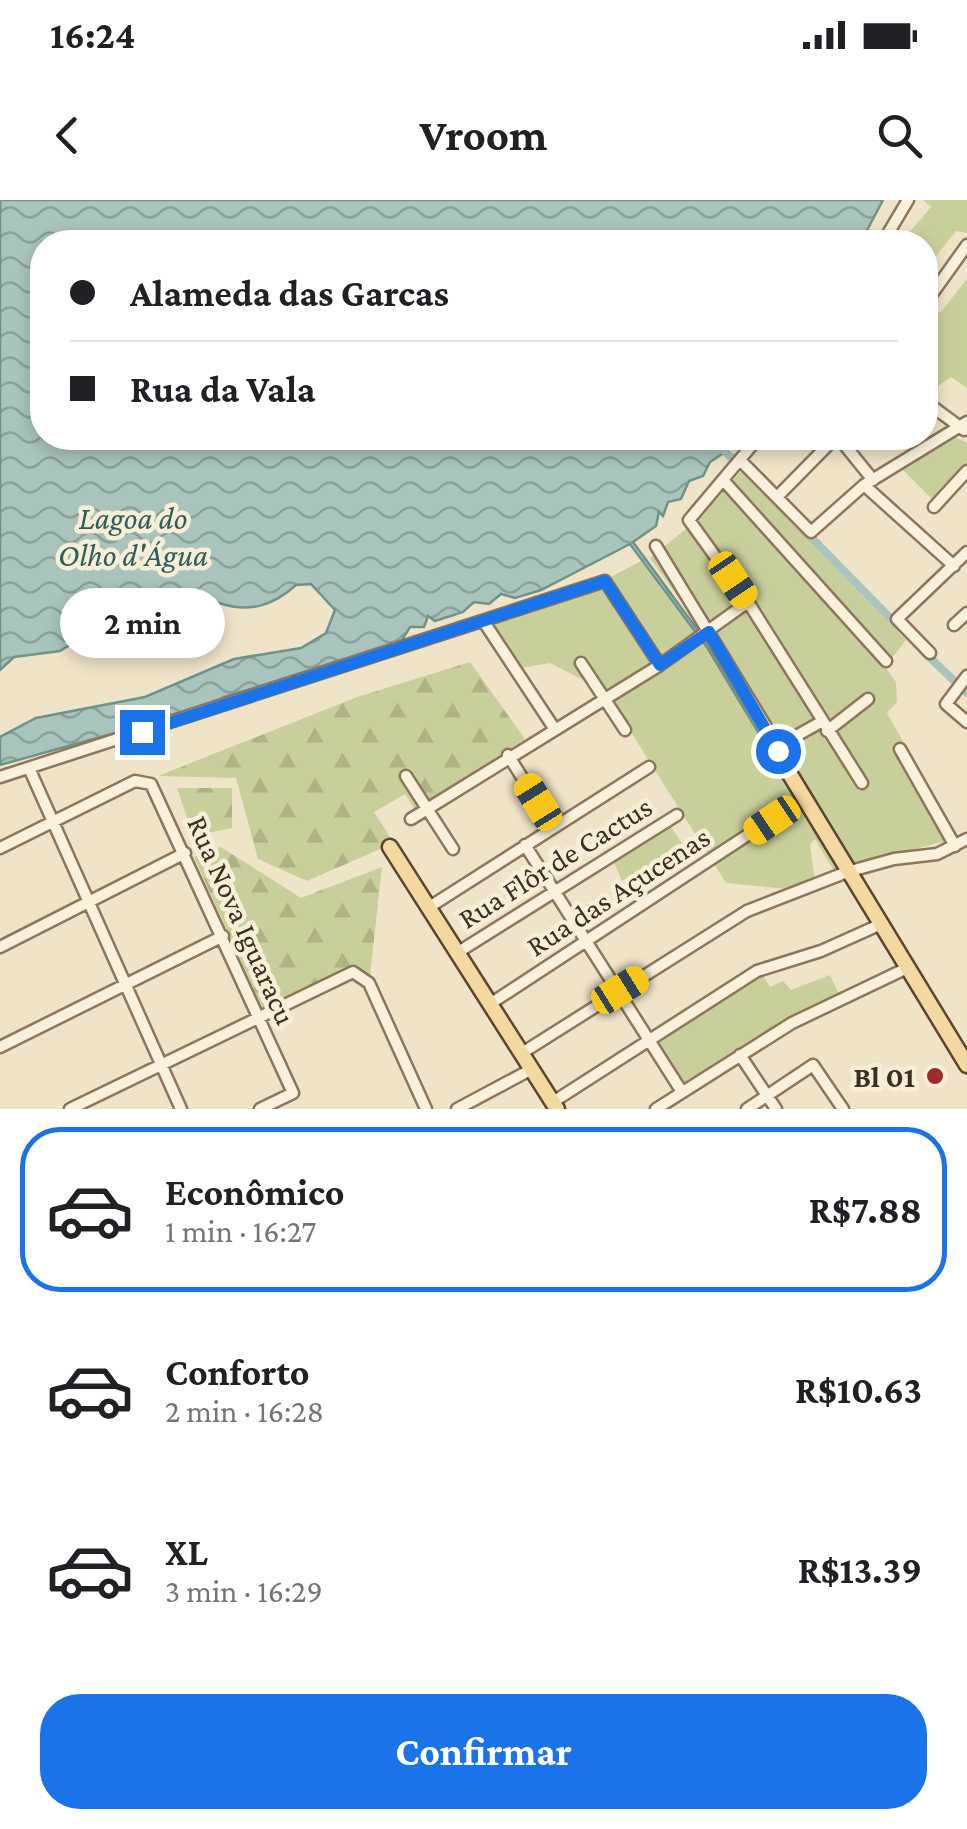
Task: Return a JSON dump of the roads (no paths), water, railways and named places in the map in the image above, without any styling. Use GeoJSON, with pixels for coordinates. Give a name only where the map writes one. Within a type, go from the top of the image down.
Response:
{"type":"FeatureCollection","features":[{"type":"Feature","properties":{"kind":"main road"},"geometry":{"type":"LineString","coordinates":[[780,747],[780,758],[878,926],[965,1057]]}},
{"type":"Feature","properties":{"kind":"main road"},"geometry":{"type":"LineString","coordinates":[[390,847],[555,1106]]}},
{"type":"Feature","properties":{"kind":"street"},"geometry":{"type":"LineString","coordinates":[[890,230],[908,200]]}},
{"type":"Feature","properties":{"kind":"street"},"geometry":{"type":"LineString","coordinates":[[938,286],[967,245]]}},
{"type":"Feature","properties":{"kind":"street"},"geometry":{"type":"LineString","coordinates":[[938,410],[965,428],[938,443]]}},
{"type":"Feature","properties":{"kind":"street"},"geometry":{"type":"LineString","coordinates":[[749,450],[689,520],[748,602],[862,783]]}},
{"type":"Feature","properties":{"kind":"street"},"geometry":{"type":"LineString","coordinates":[[777,496],[825,450]]}},
{"type":"Feature","properties":{"kind":"street"},"geometry":{"type":"LineString","coordinates":[[846,450],[869,482],[954,566]]}},
{"type":"Feature","properties":{"kind":"street"},"geometry":{"type":"LineString","coordinates":[[741,461],[811,532],[869,482],[926,450]]}},
{"type":"Feature","properties":{"kind":"street"},"geometry":{"type":"LineString","coordinates":[[934,507],[967,471]]}},
{"type":"Feature","properties":{"kind":"street"},"geometry":{"type":"LineString","coordinates":[[724,481],[886,661]]}},
{"type":"Feature","properties":{"kind":"street"},"geometry":{"type":"LineString","coordinates":[[656,546],[705,635],[780,747],[824,727],[868,699]]}},
{"type":"Feature","properties":{"kind":"street"},"geometry":{"type":"LineString","coordinates":[[930,653],[898,619],[967,552]]}},
{"type":"Feature","properties":{"kind":"street"},"geometry":{"type":"LineString","coordinates":[[0,776],[605,581],[660,665]]}},
{"type":"Feature","properties":{"kind":"street"},"geometry":{"type":"LineString","coordinates":[[411,819],[508,755],[660,665],[748,602]]}},
{"type":"Feature","properties":{"kind":"street"},"geometry":{"type":"LineString","coordinates":[[954,624],[967,613]]}},
{"type":"Feature","properties":{"kind":"street"},"geometry":{"type":"LineString","coordinates":[[484,622],[554,728]]}},
{"type":"Feature","properties":{"kind":"street"},"geometry":{"type":"LineString","coordinates":[[581,663],[626,730]]}},
{"type":"Feature","properties":{"kind":"street"},"geometry":{"type":"LineString","coordinates":[[961,682],[946,704],[967,722]]}},
{"type":"Feature","properties":{"kind":"street"},"geometry":{"type":"LineString","coordinates":[[900,749],[955,846]]}},
{"type":"Feature","properties":{"kind":"street"},"geometry":{"type":"LineString","coordinates":[[508,755],[552,826]]}},
{"type":"Feature","properties":{"kind":"street"},"geometry":{"type":"LineString","coordinates":[[431,906],[648,767]]}},
{"type":"Feature","properties":{"kind":"street"},"geometry":{"type":"LineString","coordinates":[[28,768],[181,1109]]}},
{"type":"Feature","properties":{"kind":"street"},"geometry":{"type":"LineString","coordinates":[[406,776],[453,849]]}},
{"type":"Feature","properties":{"kind":"street","name":"Rua Nova Iguaracu"},"geometry":{"type":"LineString","coordinates":[[54,824],[135,781],[151,784],[186,852],[293,1092],[260,1109]]}},
{"type":"Feature","properties":{"kind":"street","name":"Rua Flôr de Cactus"},"geometry":{"type":"LineString","coordinates":[[460,952],[678,814]]}},
{"type":"Feature","properties":{"kind":"street","name":"Rua das Açucenas"},"geometry":{"type":"LineString","coordinates":[[490,1004],[772,820]]}},
{"type":"Feature","properties":{"kind":"street"},"geometry":{"type":"LineString","coordinates":[[0,848],[54,824]]}},
{"type":"Feature","properties":{"kind":"street"},"geometry":{"type":"LineString","coordinates":[[522,1054],[748,912],[847,872],[894,859],[924,857],[967,839]]}},
{"type":"Feature","properties":{"kind":"street"},"geometry":{"type":"LineString","coordinates":[[525,845],[682,1092]]}},
{"type":"Feature","properties":{"kind":"street"},"geometry":{"type":"LineString","coordinates":[[0,947],[186,852]]}},
{"type":"Feature","properties":{"kind":"street"},"geometry":{"type":"LineString","coordinates":[[555,1106],[756,971],[821,951],[878,926]]}},
{"type":"Feature","properties":{"kind":"street"},"geometry":{"type":"LineString","coordinates":[[0,1047],[223,936]]}},
{"type":"Feature","properties":{"kind":"street"},"geometry":{"type":"LineString","coordinates":[[656,1109],[806,1015],[905,969]]}},
{"type":"Feature","properties":{"kind":"street"},"geometry":{"type":"LineString","coordinates":[[70,1109],[353,972],[369,983],[426,1109]]}},
{"type":"Feature","properties":{"kind":"street"},"geometry":{"type":"LineString","coordinates":[[740,1055],[776,1109]]}},
{"type":"Feature","properties":{"kind":"street"},"geometry":{"type":"LineString","coordinates":[[748,1109],[813,1065],[844,1109]]}},
{"type":"Feature","properties":{"kind":"street"},"geometry":{"type":"LineString","coordinates":[[457,1109],[532,1069]]}},
{"type":"Feature","properties":{"kind":"water","name":"Lagoa do Olho d'Água"},"geometry":{"type":"Polygon","coordinates":[[[0,200],[883,200],[867,230],[30,230],[30,450],[724,450],[710,462],[703,476],[689,481],[681,499],[668,502],[663,516],[659,512],[656,526],[633,542],[710,647],[839,867],[708,649],[630,544],[541,590],[515,598],[501,594],[489,604],[474,602],[463,612],[435,621],[428,616],[424,627],[410,627],[399,645],[224,697],[208,707],[0,765],[0,737],[36,718],[145,697],[234,659],[301,648],[326,633],[335,610],[311,584],[296,585],[260,606],[219,603],[155,643],[104,633],[84,636],[60,651],[14,657],[0,670],[0,200]]]}},
{"type":"Feature","properties":{"kind":"waterway"},"geometry":{"type":"LineString","coordinates":[[724,451],[738,463]]}},
{"type":"Feature","properties":{"kind":"waterway"},"geometry":{"type":"LineString","coordinates":[[804,530],[899,627]]}},
{"type":"Feature","properties":{"kind":"waterway"},"geometry":{"type":"LineString","coordinates":[[923,651],[967,693]]}},
{"type":"Feature","properties":{"kind":"place","name":"Bl 01"},"geometry":{"type":"Point","coordinates":[935,1076]}}]}
